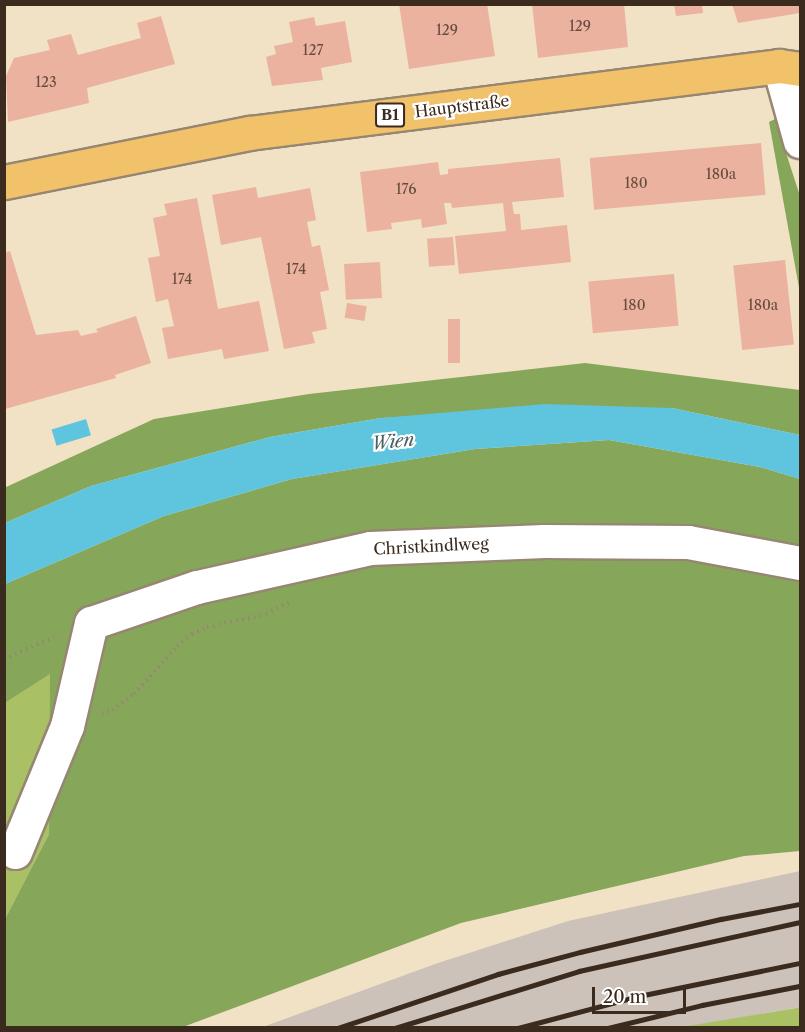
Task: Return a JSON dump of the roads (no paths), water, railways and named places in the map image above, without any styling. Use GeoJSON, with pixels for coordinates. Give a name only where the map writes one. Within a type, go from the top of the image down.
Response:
{"type":"FeatureCollection","features":[{"type":"Feature","properties":{"kind":"main road","name":"Hauptstraße"},"geometry":{"type":"LineString","coordinates":[[4,182],[249,133],[794,64]]}},
{"type":"Feature","properties":{"kind":"lane"},"geometry":{"type":"LineString","coordinates":[[794,64],[801,141]]}},
{"type":"Feature","properties":{"kind":"lane","name":"Christkindlweg"},"geometry":{"type":"LineString","coordinates":[[15,852],[72,709],[80,678],[79,666],[92,623],[197,587],[370,548],[544,542],[688,542],[801,563]]}},
{"type":"Feature","properties":{"kind":"water","name":"Wien"},"geometry":{"type":"Polygon","coordinates":[[[545,404],[672,408],[800,435],[800,479],[760,467],[609,440],[475,449],[292,479],[164,516],[5,584],[5,523],[91,486],[270,437],[381,418],[545,404]]]}},
{"type":"Feature","properties":{"kind":"water"},"geometry":{"type":"Polygon","coordinates":[[[86,419],[91,435],[57,446],[52,430],[86,419]]]}},
{"type":"Feature","properties":{"kind":"railway"},"geometry":{"type":"LineString","coordinates":[[338,1028],[498,974],[721,919],[800,904]]}},
{"type":"Feature","properties":{"kind":"railway"},"geometry":{"type":"LineString","coordinates":[[395,1028],[579,971],[800,922]]}},
{"type":"Feature","properties":{"kind":"railway"},"geometry":{"type":"LineString","coordinates":[[518,1028],[639,996],[800,963]]}},
{"type":"Feature","properties":{"kind":"railway"},"geometry":{"type":"LineString","coordinates":[[608,1028],[702,1005],[800,986]]}}]}
